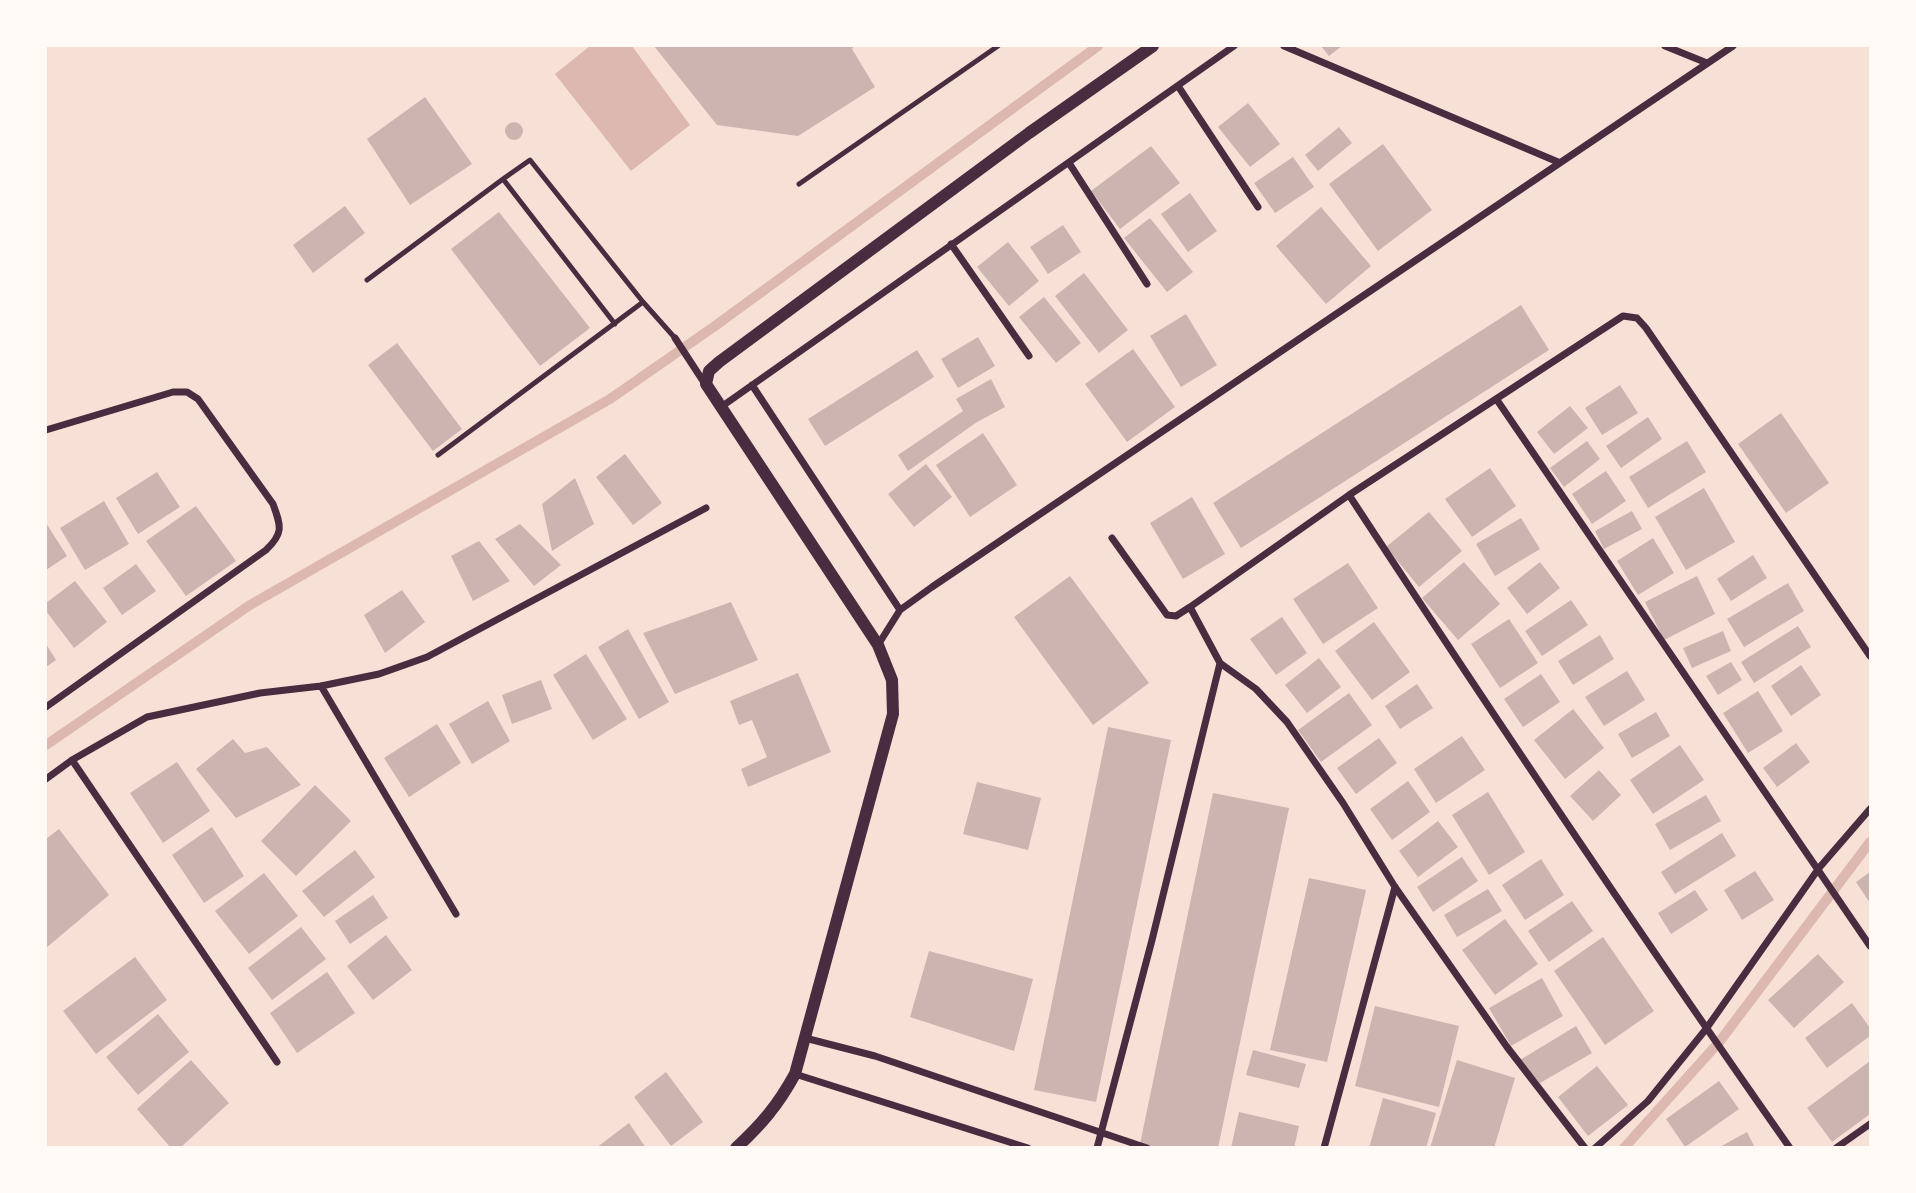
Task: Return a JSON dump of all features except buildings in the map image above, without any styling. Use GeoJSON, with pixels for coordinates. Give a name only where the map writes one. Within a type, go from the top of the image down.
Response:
{"type":"FeatureCollection","features":[{"type":"Feature","properties":{"kind":"street"},"geometry":{"type":"LineString","coordinates":[[706,384],[709,371],[719,362],[1029,133],[1153,46]]}},
{"type":"Feature","properties":{"kind":"street"},"geometry":{"type":"LineString","coordinates":[[721,407],[1234,46]]}},
{"type":"Feature","properties":{"kind":"street"},"geometry":{"type":"LineString","coordinates":[[1284,46],[1558,162]]}},
{"type":"Feature","properties":{"kind":"street"},"geometry":{"type":"LineString","coordinates":[[1665,46],[1707,63]]}},
{"type":"Feature","properties":{"kind":"street"},"geometry":{"type":"LineString","coordinates":[[878,645],[900,610],[1733,46]]}},
{"type":"Feature","properties":{"kind":"street"},"geometry":{"type":"LineString","coordinates":[[1178,86],[1258,207]]}},
{"type":"Feature","properties":{"kind":"street"},"geometry":{"type":"LineString","coordinates":[[1069,163],[1147,284]]}},
{"type":"Feature","properties":{"kind":"street"},"geometry":{"type":"LineString","coordinates":[[951,244],[1028,356]]}},
{"type":"Feature","properties":{"kind":"street"},"geometry":{"type":"LineString","coordinates":[[1112,538],[1167,615],[1176,616],[1349,495],[1623,316],[1637,318],[1871,656]]}},
{"type":"Feature","properties":{"kind":"street"},"geometry":{"type":"LineString","coordinates":[[675,338],[878,645],[892,680],[893,715],[795,1074],[780,1102],[760,1126],[736,1147]]}},
{"type":"Feature","properties":{"kind":"street"},"geometry":{"type":"LineString","coordinates":[[752,385],[900,610]]}},
{"type":"Feature","properties":{"kind":"street"},"geometry":{"type":"LineString","coordinates":[[46,430],[173,391],[187,392],[198,399],[273,504],[280,524],[278,539],[267,550],[46,707]]}},
{"type":"Feature","properties":{"kind":"street"},"geometry":{"type":"LineString","coordinates":[[1497,400],[1871,946]]}},
{"type":"Feature","properties":{"kind":"street"},"geometry":{"type":"LineString","coordinates":[[1349,495],[1530,772],[1790,1147]]}},
{"type":"Feature","properties":{"kind":"street"},"geometry":{"type":"LineString","coordinates":[[46,779],[147,717],[261,693],[321,686],[379,674],[427,657],[706,508]]}},
{"type":"Feature","properties":{"kind":"street"},"geometry":{"type":"LineString","coordinates":[[1190,607],[1220,663],[1256,689],[1287,722],[1343,803],[1395,887],[1507,1047],[1585,1147]]}},
{"type":"Feature","properties":{"kind":"street"},"geometry":{"type":"LineString","coordinates":[[1097,1147],[1152,940],[1220,663]]}},
{"type":"Feature","properties":{"kind":"street"},"geometry":{"type":"LineString","coordinates":[[321,686],[456,914]]}},
{"type":"Feature","properties":{"kind":"street"},"geometry":{"type":"LineString","coordinates":[[72,761],[277,1062]]}},
{"type":"Feature","properties":{"kind":"street"},"geometry":{"type":"LineString","coordinates":[[1595,1147],[1648,1101],[1708,1032],[1819,868],[1871,809]]}},
{"type":"Feature","properties":{"kind":"street"},"geometry":{"type":"LineString","coordinates":[[1324,1147],[1395,887]]}},
{"type":"Feature","properties":{"kind":"street"},"geometry":{"type":"LineString","coordinates":[[805,1038],[875,1056],[1147,1147]]}},
{"type":"Feature","properties":{"kind":"street"},"geometry":{"type":"LineString","coordinates":[[795,1074],[1028,1147]]}},
{"type":"Feature","properties":{"kind":"street"},"geometry":{"type":"LineString","coordinates":[[1836,1147],[1871,1124]]}},
{"type":"Feature","properties":{"kind":"lane"},"geometry":{"type":"LineString","coordinates":[[799,184],[998,46]]}},
{"type":"Feature","properties":{"kind":"lane"},"geometry":{"type":"LineString","coordinates":[[367,280],[530,160],[675,338]]}},
{"type":"Feature","properties":{"kind":"lane"},"geometry":{"type":"LineString","coordinates":[[503,179],[615,324]]}},
{"type":"Feature","properties":{"kind":"lane"},"geometry":{"type":"LineString","coordinates":[[438,455],[643,302]]}},
{"type":"Feature","properties":{"kind":"shaded area"},"geometry":{"type":"Polygon","coordinates":[[[590,46],[632,46],[690,125],[631,171],[555,74],[590,46]]]}},
{"type":"Feature","properties":{"kind":"waterway"},"geometry":{"type":"LineString","coordinates":[[46,745],[250,605],[610,399],[715,326],[1098,46]]}},
{"type":"Feature","properties":{"kind":"waterway"},"geometry":{"type":"LineString","coordinates":[[1624,1148],[1720,1041],[1870,842]]}}]}
